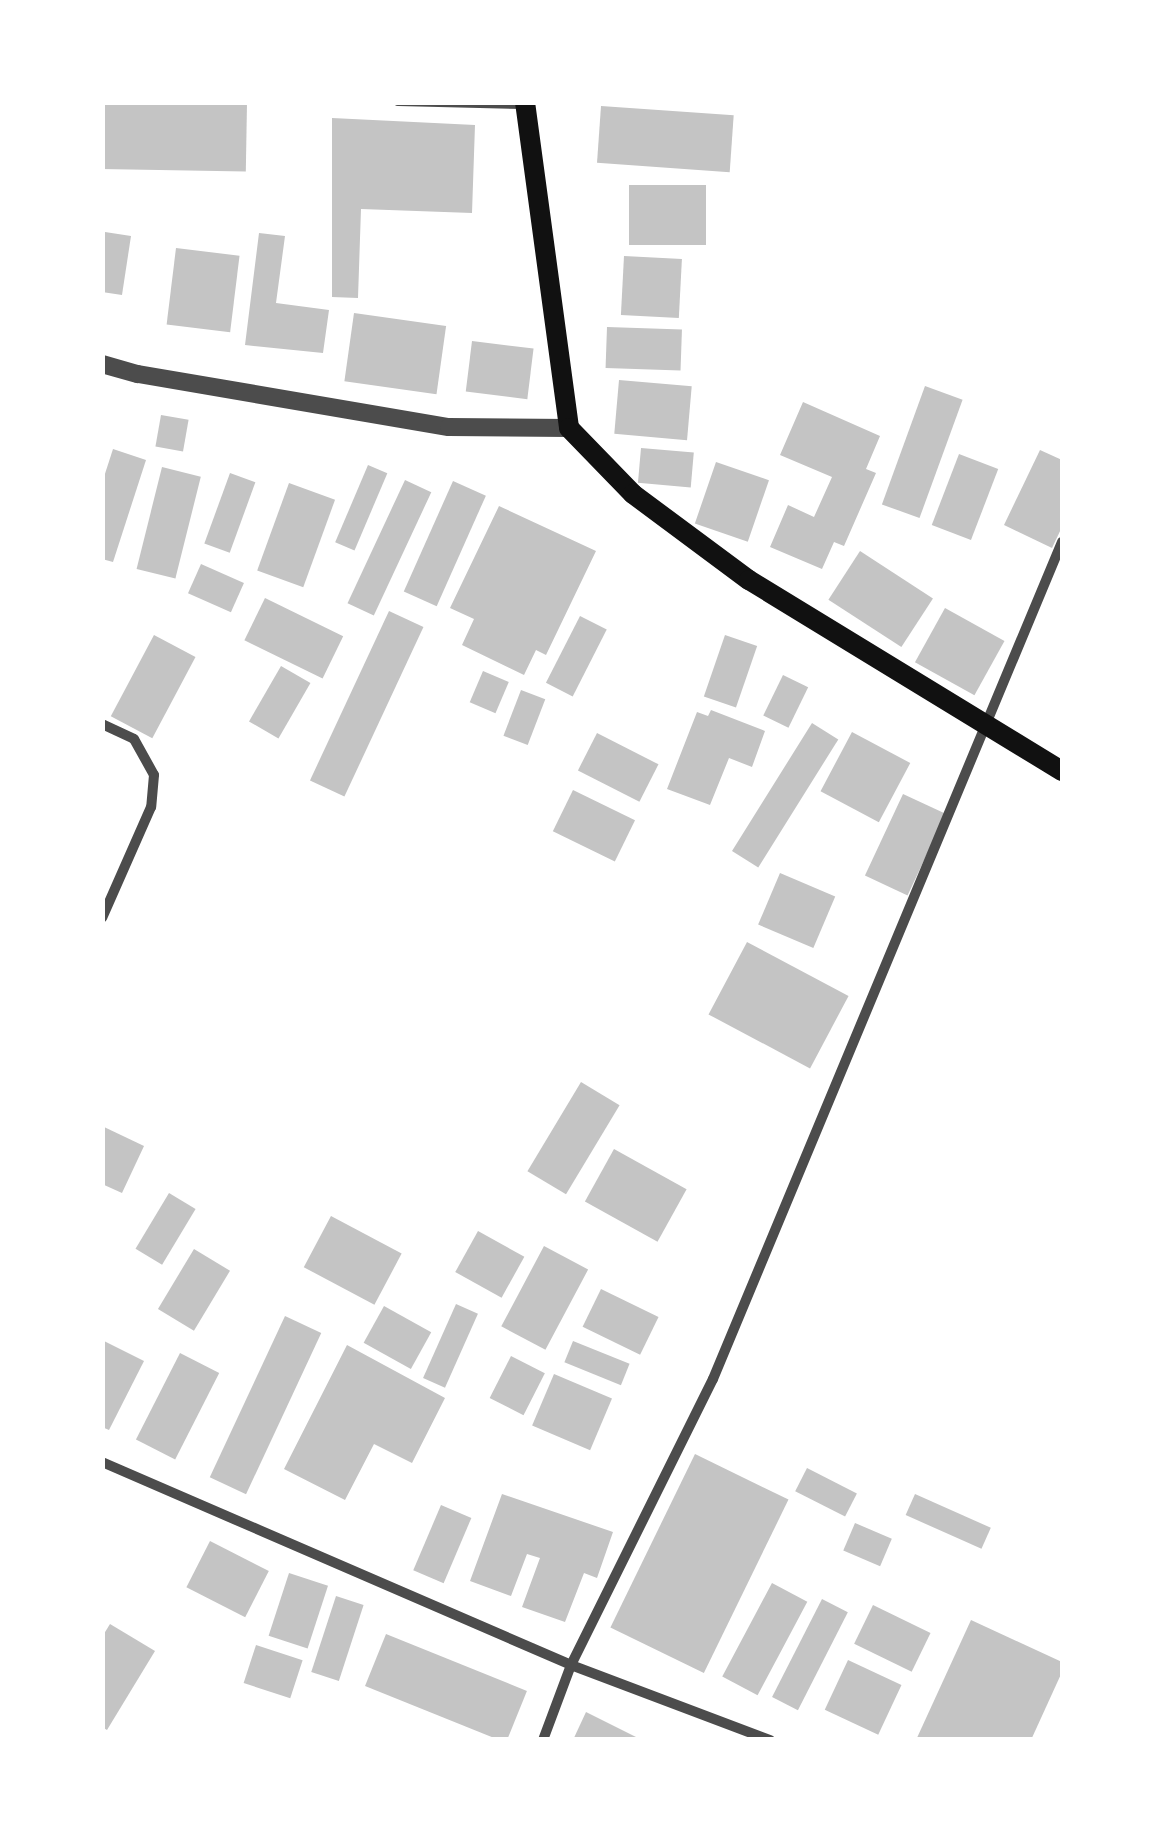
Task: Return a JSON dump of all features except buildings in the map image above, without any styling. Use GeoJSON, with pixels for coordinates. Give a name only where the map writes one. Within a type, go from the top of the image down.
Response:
{"type":"FeatureCollection","features":[{"type":"Feature","properties":{"kind":"main road"},"geometry":{"type":"LineString","coordinates":[[525,104],[569,428],[632,494],[749,580],[1062,771]]}},
{"type":"Feature","properties":{"kind":"street"},"geometry":{"type":"LineString","coordinates":[[102,364],[138,374],[449,427],[569,428]]}},
{"type":"Feature","properties":{"kind":"street"},"geometry":{"type":"LineString","coordinates":[[544,1740],[570,1665],[713,1380],[1062,542]]}},
{"type":"Feature","properties":{"kind":"street"},"geometry":{"type":"LineString","coordinates":[[102,724],[134,739],[154,775],[151,807],[102,918]]}},
{"type":"Feature","properties":{"kind":"street"},"geometry":{"type":"LineString","coordinates":[[102,1462],[570,1665],[770,1740]]}},
{"type":"Feature","properties":{"kind":"lane"},"geometry":{"type":"LineString","coordinates":[[398,102],[525,104]]}}]}
